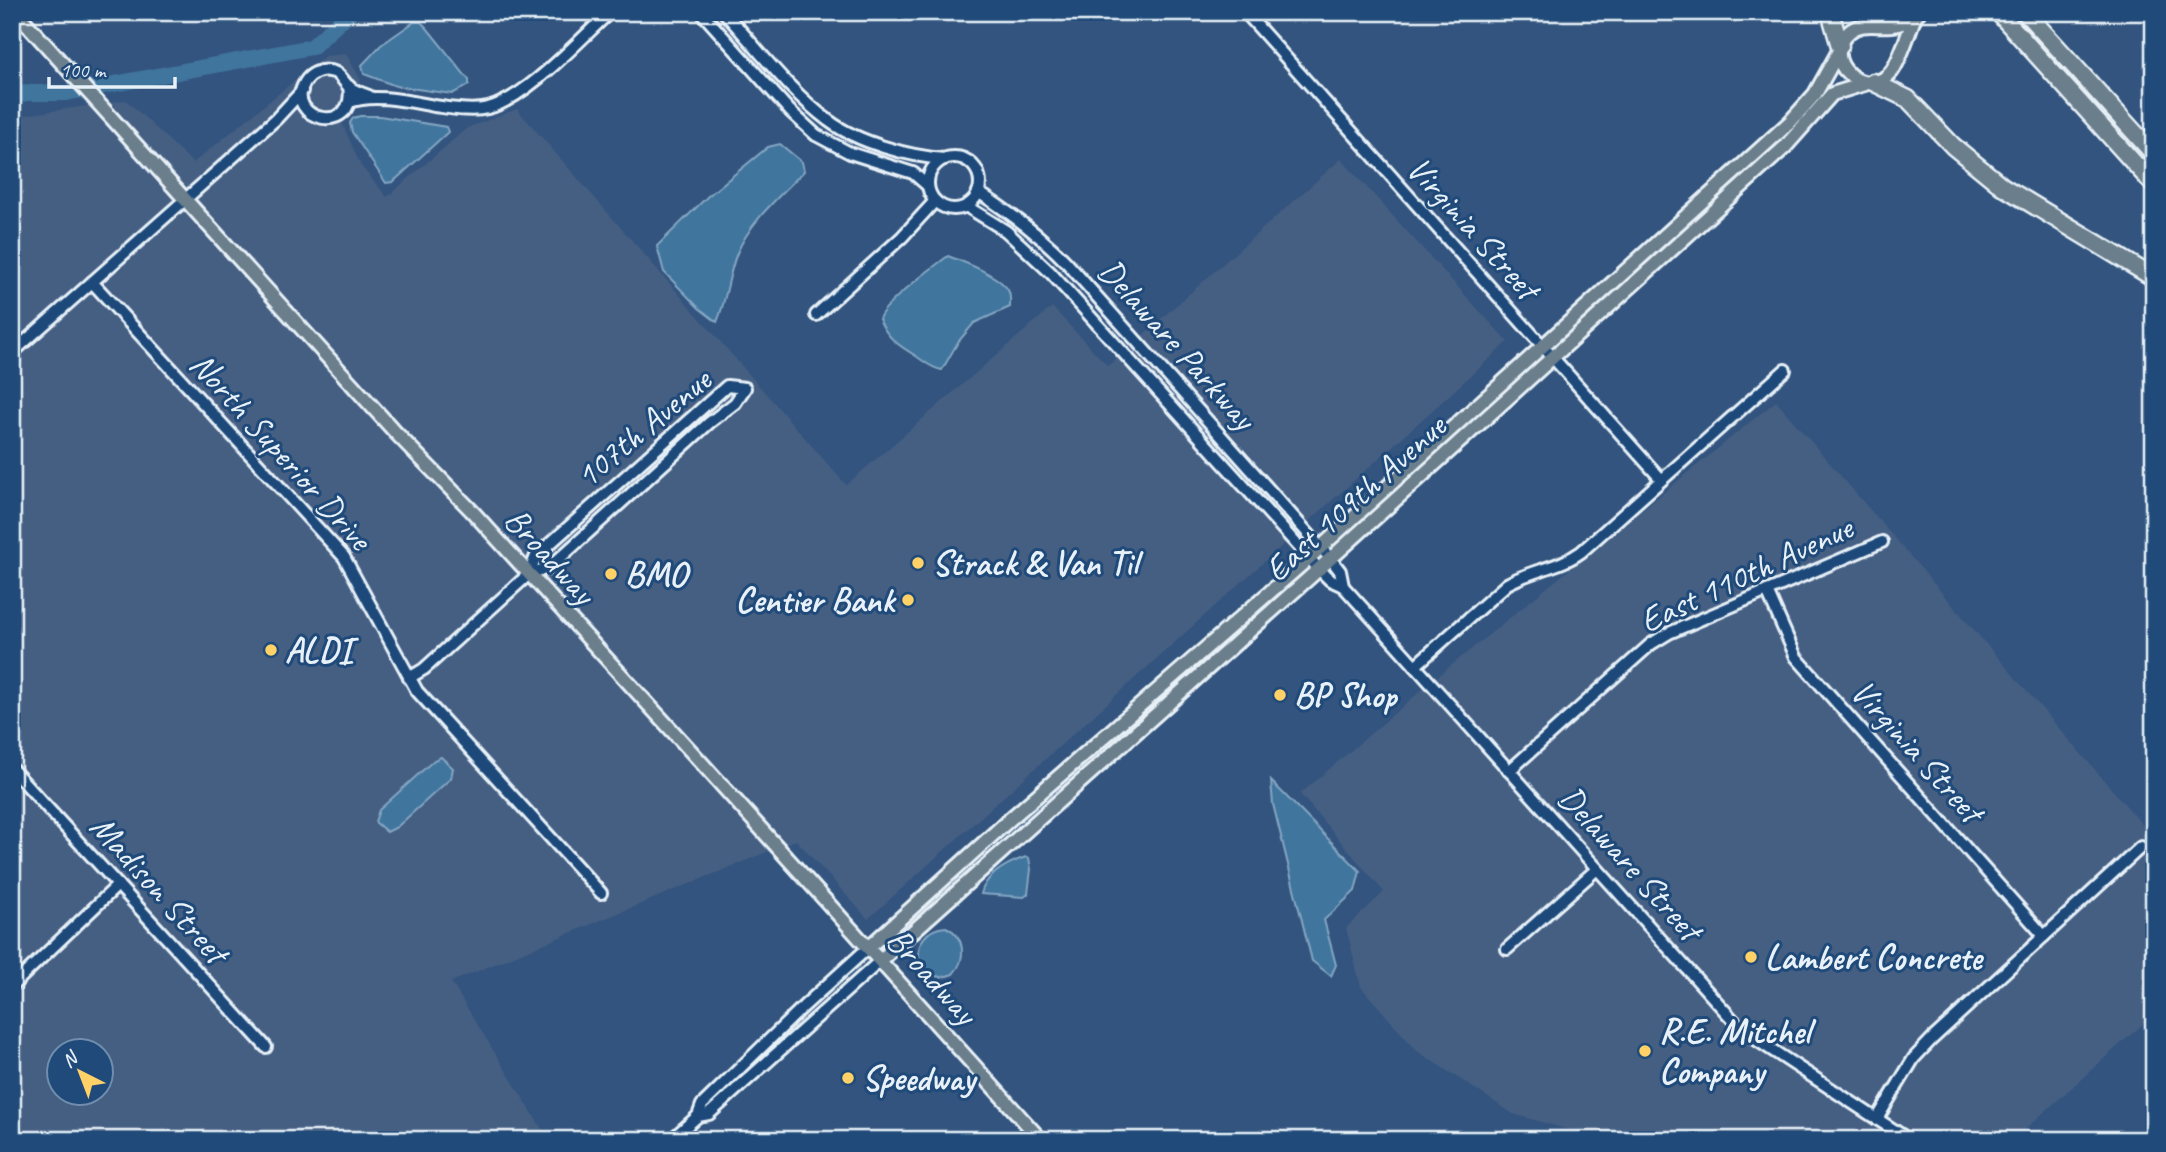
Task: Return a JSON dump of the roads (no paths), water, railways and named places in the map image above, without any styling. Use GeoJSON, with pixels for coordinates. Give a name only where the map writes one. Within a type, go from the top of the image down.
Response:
{"type":"FeatureCollection","features":[{"type":"Feature","properties":{"kind":"highway"},"geometry":{"type":"LineString","coordinates":[[1830,12],[1839,49]]}},
{"type":"Feature","properties":{"kind":"highway"},"geometry":{"type":"LineString","coordinates":[[1998,12],[2154,185]]}},
{"type":"Feature","properties":{"kind":"highway"},"geometry":{"type":"LineString","coordinates":[[2025,12],[2154,155]]}},
{"type":"Feature","properties":{"kind":"highway"},"geometry":{"type":"LineString","coordinates":[[1870,83],[1908,99],[1961,153],[2002,186],[2154,278]]}},
{"type":"Feature","properties":{"kind":"main road","name":"Broadway"},"geometry":{"type":"LineString","coordinates":[[16,12],[389,425],[881,960],[1041,1140]]}},
{"type":"Feature","properties":{"kind":"main road","name":"East 109th Avenue"},"geometry":{"type":"LineString","coordinates":[[869,947],[1009,820],[1309,558],[1797,115],[1818,89],[1845,36],[1863,25],[1895,26],[1912,13]]}},
{"type":"Feature","properties":{"kind":"main road","name":"East 109th Avenue"},"geometry":{"type":"LineString","coordinates":[[881,960],[1319,569],[1785,147],[1830,96],[1843,89],[1882,79],[1892,70],[1912,13]]}},
{"type":"Feature","properties":{"kind":"main road"},"geometry":{"type":"LineString","coordinates":[[1839,49],[1839,60],[1845,72],[1853,79],[1870,83]]}},
{"type":"Feature","properties":{"kind":"street"},"geometry":{"type":"LineString","coordinates":[[349,102],[374,98],[454,109],[485,109],[503,103],[522,92],[610,12]]}},
{"type":"Feature","properties":{"kind":"street"},"geometry":{"type":"LineString","coordinates":[[701,12],[790,111],[816,135],[849,153],[913,173],[928,186],[935,201],[949,209],[966,206],[978,192],[980,183],[975,168],[961,159],[921,158],[846,131],[830,122],[798,92],[724,12]]}},
{"type":"Feature","properties":{"kind":"street","name":"Virginia Street"},"geometry":{"type":"LineString","coordinates":[[1245,12],[1661,479]]}},
{"type":"Feature","properties":{"kind":"street"},"geometry":{"type":"LineString","coordinates":[[12,353],[276,119],[302,91],[309,77],[323,71],[338,74],[349,86],[374,98]]}},
{"type":"Feature","properties":{"kind":"street"},"geometry":{"type":"LineString","coordinates":[[302,91],[307,110],[316,117],[332,118],[339,115],[349,102],[349,86]]}},
{"type":"Feature","properties":{"kind":"street"},"geometry":{"type":"LineString","coordinates":[[276,119],[307,110]]}},
{"type":"Feature","properties":{"kind":"street"},"geometry":{"type":"LineString","coordinates":[[928,186],[932,170],[945,159]]}},
{"type":"Feature","properties":{"kind":"street","name":"Delaware Parkway"},"geometry":{"type":"LineString","coordinates":[[978,192],[1016,216],[1067,263],[1320,547]]}},
{"type":"Feature","properties":{"kind":"street"},"geometry":{"type":"LineString","coordinates":[[817,315],[902,237],[935,201]]}},
{"type":"Feature","properties":{"kind":"street","name":"Delaware Parkway"},"geometry":{"type":"LineString","coordinates":[[966,206],[1006,230],[1032,253],[1309,558]]}},
{"type":"Feature","properties":{"kind":"street","name":"North Superior Drive"},"geometry":{"type":"LineString","coordinates":[[92,282],[344,557],[417,691],[601,893]]}},
{"type":"Feature","properties":{"kind":"street"},"geometry":{"type":"LineString","coordinates":[[1415,666],[1507,584],[1567,561],[1581,552],[1785,370]]}},
{"type":"Feature","properties":{"kind":"street","name":"107th Avenue"},"geometry":{"type":"LineString","coordinates":[[409,678],[424,669],[529,575],[549,568],[709,423],[736,402],[745,388],[727,386],[536,556],[529,575]]}},
{"type":"Feature","properties":{"kind":"street","name":"East 110th Avenue"},"geometry":{"type":"LineString","coordinates":[[1509,771],[1651,644],[1669,633],[1882,542]]}},
{"type":"Feature","properties":{"kind":"street","name":"Delaware Street"},"geometry":{"type":"LineString","coordinates":[[1320,547],[1340,571],[1343,586]]}},
{"type":"Feature","properties":{"kind":"street","name":"Delaware Street"},"geometry":{"type":"LineString","coordinates":[[1309,558],[1330,580],[1343,586],[1743,1031],[1909,1140]]}},
{"type":"Feature","properties":{"kind":"street","name":"Virginia Street"},"geometry":{"type":"LineString","coordinates":[[1766,591],[1796,657],[2044,936]]}},
{"type":"Feature","properties":{"kind":"street","name":"Madison Street"},"geometry":{"type":"LineString","coordinates":[[12,769],[265,1046]]}},
{"type":"Feature","properties":{"kind":"street"},"geometry":{"type":"LineString","coordinates":[[1877,1119],[1914,1058],[2141,848]]}},
{"type":"Feature","properties":{"kind":"street"},"geometry":{"type":"LineString","coordinates":[[1507,949],[1597,869]]}},
{"type":"Feature","properties":{"kind":"street"},"geometry":{"type":"LineString","coordinates":[[12,986],[118,886]]}},
{"type":"Feature","properties":{"kind":"street"},"geometry":{"type":"LineString","coordinates":[[671,1140],[698,1116],[702,1105],[869,947]]}},
{"type":"Feature","properties":{"kind":"street"},"geometry":{"type":"LineString","coordinates":[[698,1116],[709,1114],[881,960]]}},
{"type":"Feature","properties":{"kind":"waterway"},"geometry":{"type":"LineString","coordinates":[[12,97],[26,93],[66,93],[312,47],[350,12]]}},
{"type":"Feature","properties":{"kind":"place","name":"Strack & Van Til"},"geometry":{"type":"Point","coordinates":[918,563]}},
{"type":"Feature","properties":{"kind":"place","name":"BMO"},"geometry":{"type":"Point","coordinates":[611,574]}},
{"type":"Feature","properties":{"kind":"place","name":"Centier Bank"},"geometry":{"type":"Point","coordinates":[908,600]}},
{"type":"Feature","properties":{"kind":"place","name":"ALDI"},"geometry":{"type":"Point","coordinates":[271,650]}},
{"type":"Feature","properties":{"kind":"place","name":"BP Shop"},"geometry":{"type":"Point","coordinates":[1280,695]}},
{"type":"Feature","properties":{"kind":"place","name":"Lambert Concrete"},"geometry":{"type":"Point","coordinates":[1751,957]}},
{"type":"Feature","properties":{"kind":"place","name":"R.E. Mitchel Company"},"geometry":{"type":"Point","coordinates":[1645,1051]}},
{"type":"Feature","properties":{"kind":"place","name":"Speedway"},"geometry":{"type":"Point","coordinates":[848,1078]}}]}
